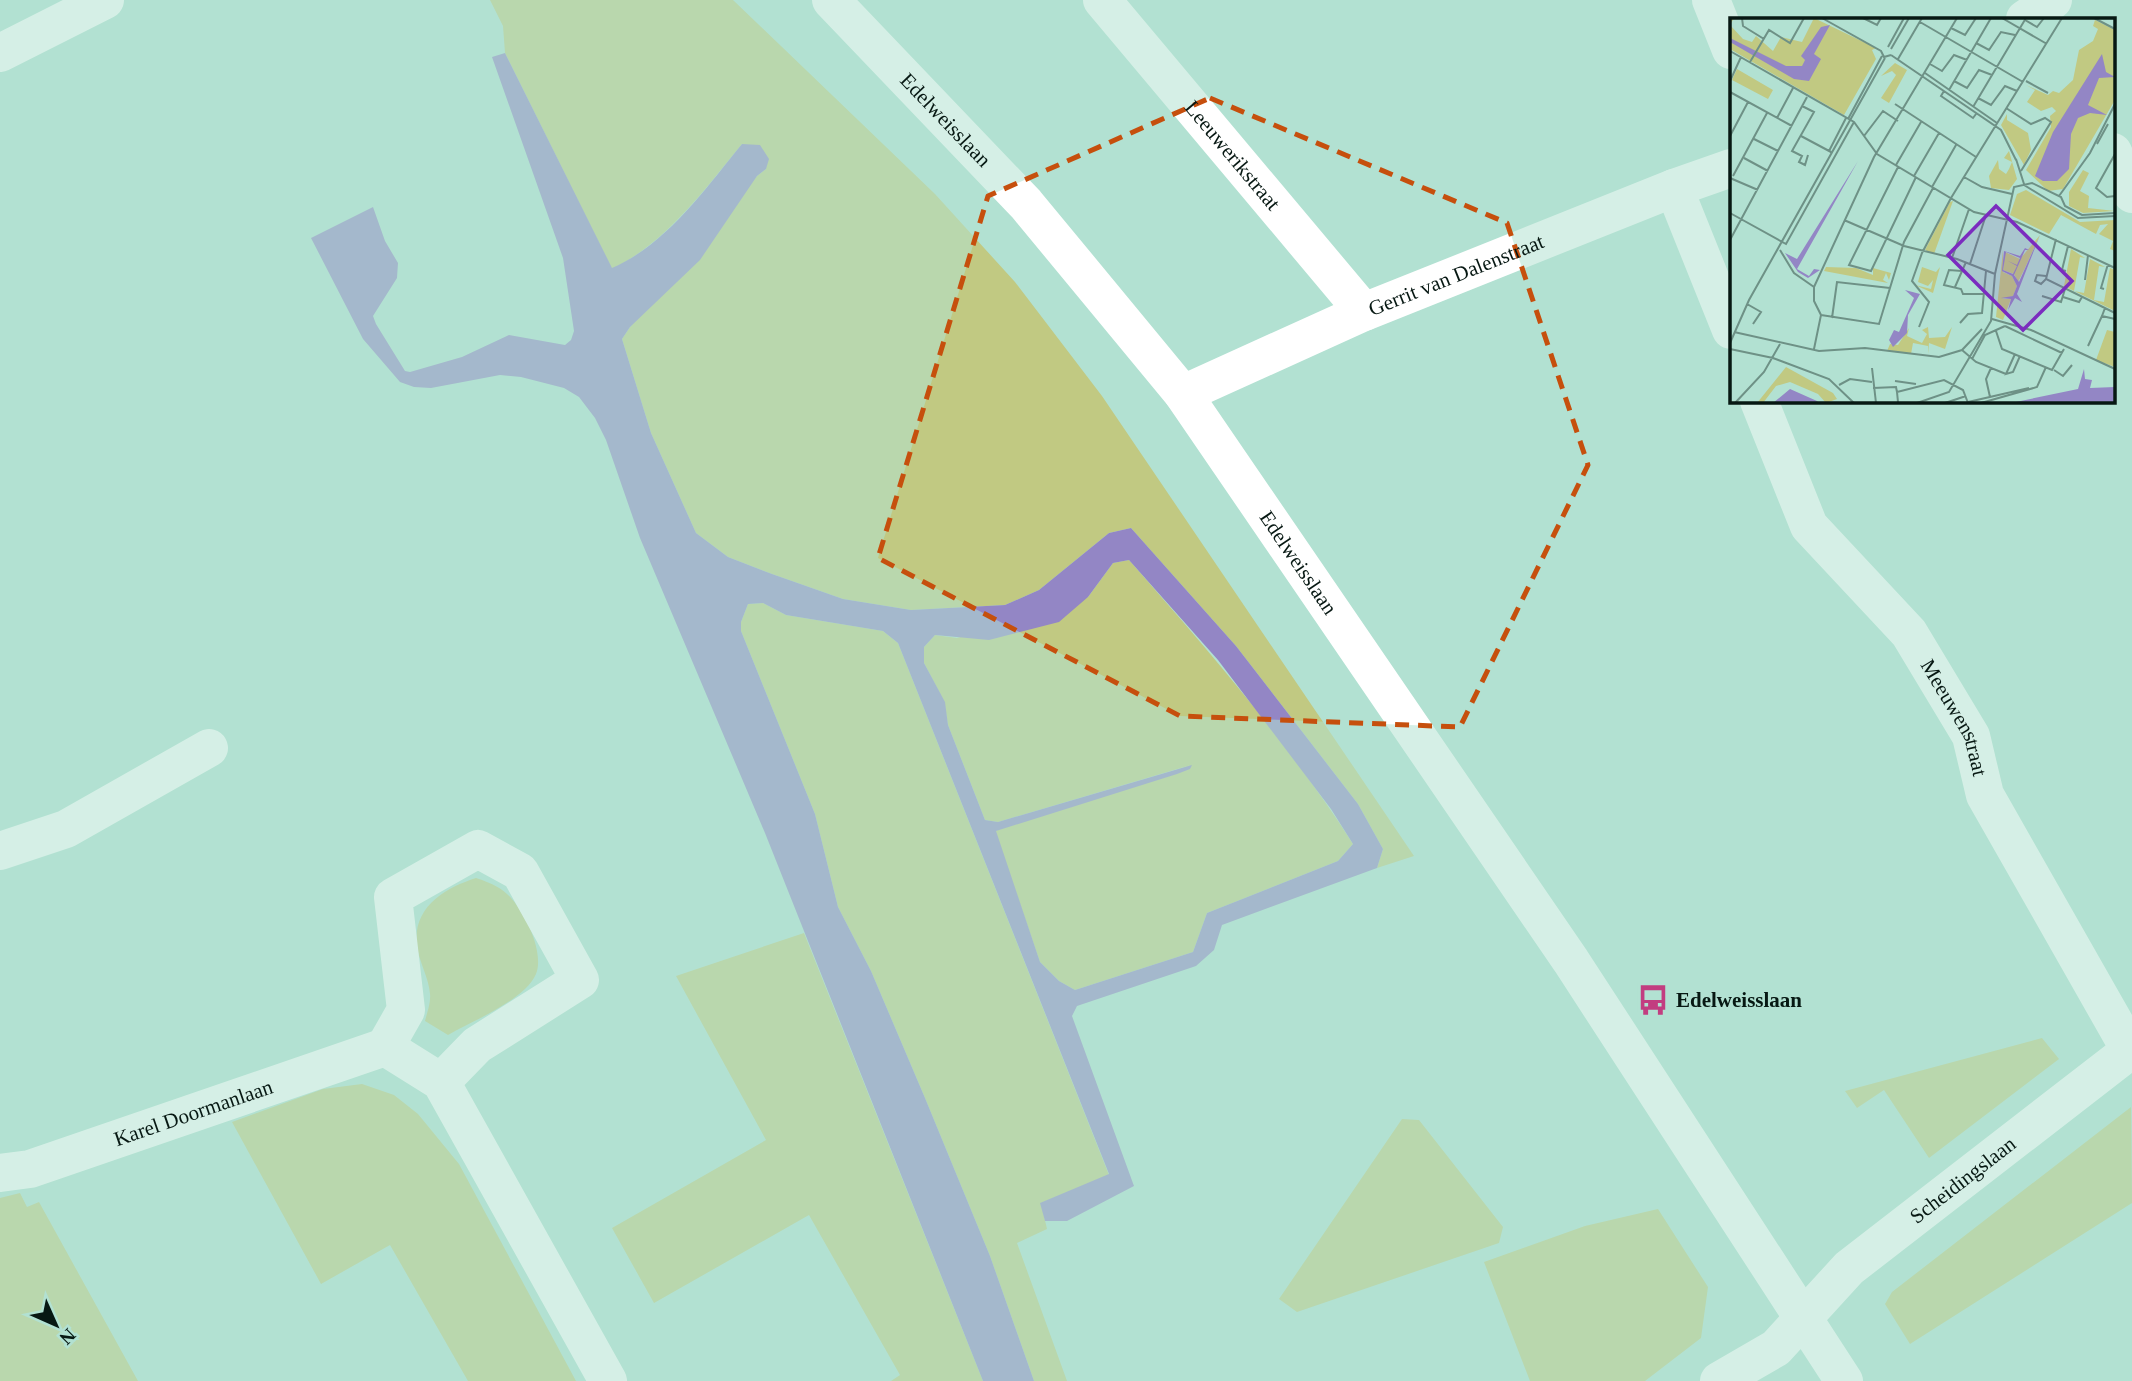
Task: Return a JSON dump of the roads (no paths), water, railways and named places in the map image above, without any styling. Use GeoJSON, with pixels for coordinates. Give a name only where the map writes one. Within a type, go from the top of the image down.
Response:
{"type":"FeatureCollection","features":[{"type":"Feature","properties":{"kind":"street"},"geometry":{"type":"LineString","coordinates":[[0,53],[105,0]]}},
{"type":"Feature","properties":{"kind":"street","name":"Edelweisslaan"},"geometry":{"type":"LineString","coordinates":[[831,0],[1026,204],[1183,394],[1571,961],[1844,1381]]}},
{"type":"Feature","properties":{"kind":"street","name":"Leeuwerikstraat"},"geometry":{"type":"LineString","coordinates":[[1102,0],[1364,312]]}},
{"type":"Feature","properties":{"kind":"street"},"geometry":{"type":"LineString","coordinates":[[1711,0],[1730,48]]}},
{"type":"Feature","properties":{"kind":"street"},"geometry":{"type":"LineString","coordinates":[[2026,18],[2053,0]]}},
{"type":"Feature","properties":{"kind":"street"},"geometry":{"type":"LineString","coordinates":[[2114,154],[2132,194]]}},
{"type":"Feature","properties":{"kind":"street","name":"Gerrit van Dalenstraat"},"geometry":{"type":"LineString","coordinates":[[1183,394],[1364,312],[1674,188],[1730,168]]}},
{"type":"Feature","properties":{"kind":"street"},"geometry":{"type":"LineString","coordinates":[[1674,188],[1730,328]]}},
{"type":"Feature","properties":{"kind":"street","name":"Meeuwenstraat"},"geometry":{"type":"LineString","coordinates":[[1759,402],[1809,526],[1909,633],[1916,644],[1971,736],[1985,796],[2131,1050]]}},
{"type":"Feature","properties":{"kind":"street"},"geometry":{"type":"LineString","coordinates":[[0,851],[66,829],[209,748]]}},
{"type":"Feature","properties":{"kind":"street"},"geometry":{"type":"LineString","coordinates":[[441,1082],[477,1045],[580,980],[520,872],[478,849],[393,897],[406,1010],[385,1047],[441,1082],[608,1381]]}},
{"type":"Feature","properties":{"kind":"street","name":"Karel Doormanlaan"},"geometry":{"type":"LineString","coordinates":[[0,1173],[30,1169],[385,1047]]}},
{"type":"Feature","properties":{"kind":"street","name":"Scheidingslaan"},"geometry":{"type":"LineString","coordinates":[[1719,1381],[1776,1348],[1849,1268],[2131,1050]]}},
{"type":"Feature","properties":{"kind":"place","name":"Edelweisslaan"},"geometry":{"type":"Point","coordinates":[1653,1000]}}]}
